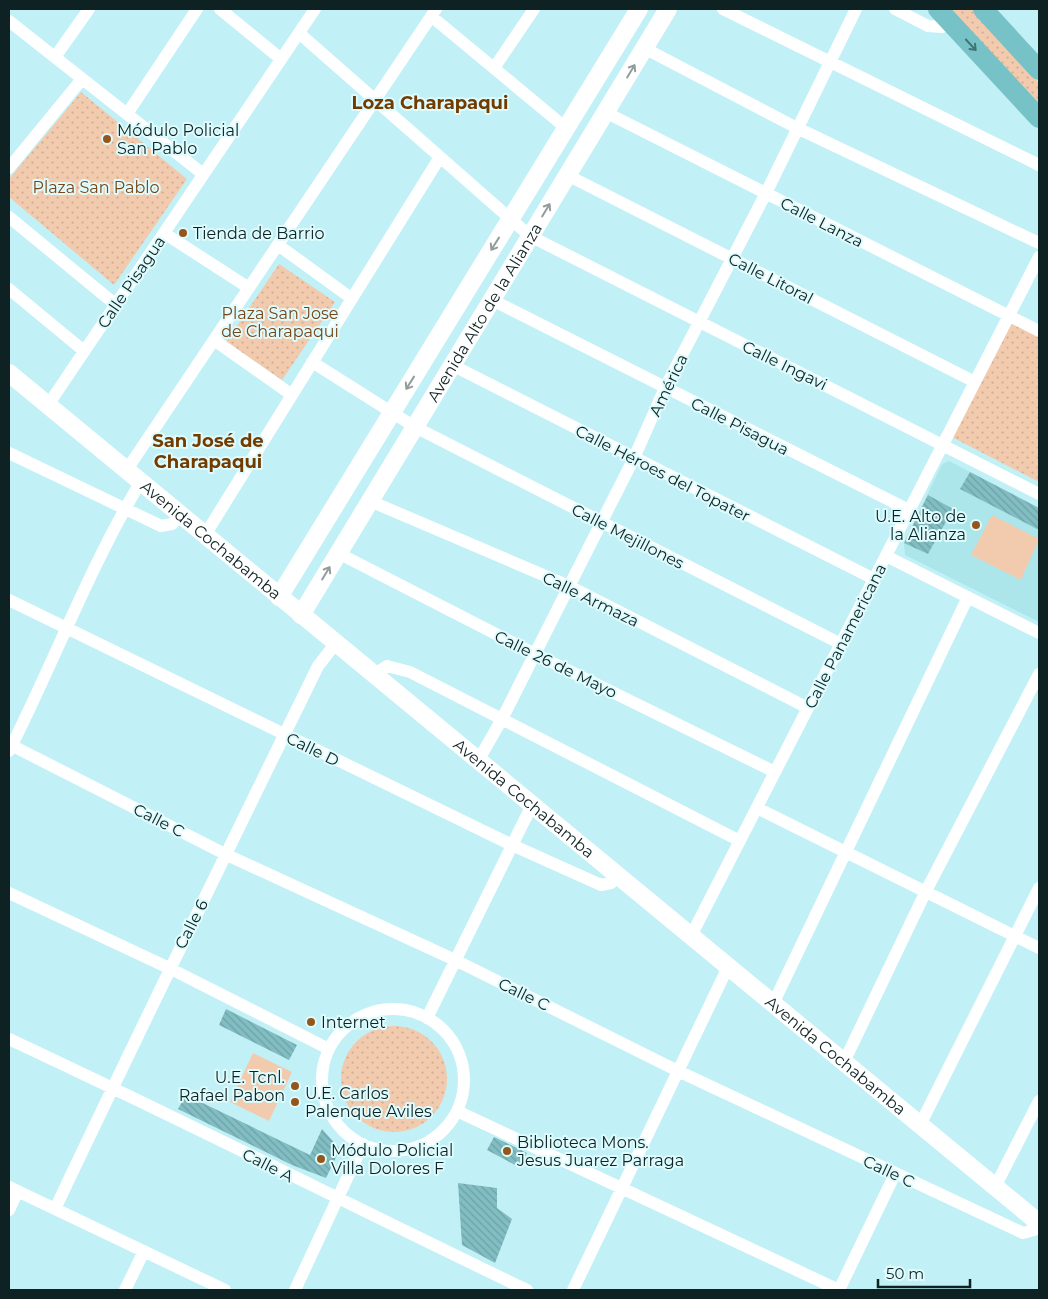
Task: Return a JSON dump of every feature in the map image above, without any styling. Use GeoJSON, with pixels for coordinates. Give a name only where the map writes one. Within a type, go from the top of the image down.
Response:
{"type":"FeatureCollection","features":[{"type":"Feature","properties":{"kind":"main road"},"geometry":{"type":"LineString","coordinates":[[983,9],[1039,70]]}},
{"type":"Feature","properties":{"kind":"main road"},"geometry":{"type":"LineString","coordinates":[[944,15],[1039,118]]}},
{"type":"Feature","properties":{"kind":"street"},"geometry":{"type":"LineString","coordinates":[[55,58],[89,9]]}},
{"type":"Feature","properties":{"kind":"street"},"geometry":{"type":"LineString","coordinates":[[127,114],[196,9]]}},
{"type":"Feature","properties":{"kind":"street"},"geometry":{"type":"LineString","coordinates":[[220,9],[281,59]]}},
{"type":"Feature","properties":{"kind":"street","name":"Calle Pisagua"},"geometry":{"type":"LineString","coordinates":[[48,405],[315,9]]}},
{"type":"Feature","properties":{"kind":"street"},"geometry":{"type":"LineString","coordinates":[[494,68],[534,9]]}},
{"type":"Feature","properties":{"kind":"street","name":"Avenida Alto de la Alianza"},"geometry":{"type":"LineString","coordinates":[[279,597],[639,9]]}},
{"type":"Feature","properties":{"kind":"street","name":"Avenida Alto de la Alianza"},"geometry":{"type":"LineString","coordinates":[[301,615],[668,9]]}},
{"type":"Feature","properties":{"kind":"street"},"geometry":{"type":"LineString","coordinates":[[723,9],[1039,164]]}},
{"type":"Feature","properties":{"kind":"street","name":"América"},"geometry":{"type":"LineString","coordinates":[[478,761],[502,719],[634,458],[665,388],[766,193],[856,9]]}},
{"type":"Feature","properties":{"kind":"street"},"geometry":{"type":"LineString","coordinates":[[895,9],[928,26],[942,27],[944,15]]}},
{"type":"Feature","properties":{"kind":"street"},"geometry":{"type":"LineString","coordinates":[[126,471],[433,12],[494,68],[566,128]]}},
{"type":"Feature","properties":{"kind":"street"},"geometry":{"type":"LineString","coordinates":[[9,21],[203,174]]}},
{"type":"Feature","properties":{"kind":"street","name":"Calle Ingavi"},"geometry":{"type":"LineString","coordinates":[[298,33],[530,236],[1039,494]]}},
{"type":"Feature","properties":{"kind":"street"},"geometry":{"type":"LineString","coordinates":[[644,48],[797,128],[1039,244]]}},
{"type":"Feature","properties":{"kind":"street"},"geometry":{"type":"LineString","coordinates":[[9,168],[82,79]]}},
{"type":"Feature","properties":{"kind":"street","name":"Calle Lanza"},"geometry":{"type":"LineString","coordinates":[[606,112],[1039,331]]}},
{"type":"Feature","properties":{"kind":"street"},"geometry":{"type":"LineString","coordinates":[[205,536],[440,157]]}},
{"type":"Feature","properties":{"kind":"street","name":"Calle Litoral"},"geometry":{"type":"LineString","coordinates":[[567,175],[975,382]]}},
{"type":"Feature","properties":{"kind":"street"},"geometry":{"type":"LineString","coordinates":[[9,217],[116,305]]}},
{"type":"Feature","properties":{"kind":"street"},"geometry":{"type":"LineString","coordinates":[[164,233],[249,288]]}},
{"type":"Feature","properties":{"kind":"street"},"geometry":{"type":"LineString","coordinates":[[278,245],[351,298]]}},
{"type":"Feature","properties":{"kind":"street","name":"Calle Panamericana"},"geometry":{"type":"LineString","coordinates":[[691,936],[1039,257]]}},
{"type":"Feature","properties":{"kind":"street"},"geometry":{"type":"LineString","coordinates":[[9,289],[84,351]]}},
{"type":"Feature","properties":{"kind":"street","name":"Calle Pisagua"},"geometry":{"type":"LineString","coordinates":[[492,300],[909,510]]}},
{"type":"Feature","properties":{"kind":"street"},"geometry":{"type":"LineString","coordinates":[[214,340],[292,395]]}},
{"type":"Feature","properties":{"kind":"street","name":"Calle Mejillones"},"geometry":{"type":"LineString","coordinates":[[312,362],[415,426],[841,644]]}},
{"type":"Feature","properties":{"kind":"street","name":"Calle Héroes del Topater"},"geometry":{"type":"LineString","coordinates":[[452,365],[874,579]]}},
{"type":"Feature","properties":{"kind":"street","name":"Avenida Cochabamba"},"geometry":{"type":"LineString","coordinates":[[9,373],[1039,1223]]}},
{"type":"Feature","properties":{"kind":"street"},"geometry":{"type":"LineString","coordinates":[[9,453],[124,509],[167,526],[180,516]]}},
{"type":"Feature","properties":{"kind":"street"},"geometry":{"type":"LineString","coordinates":[[10,747],[124,509],[140,482]]}},
{"type":"Feature","properties":{"kind":"street","name":"Calle Armaza"},"geometry":{"type":"LineString","coordinates":[[370,501],[569,586],[808,708]]}},
{"type":"Feature","properties":{"kind":"street","name":"Calle 26 de Mayo"},"geometry":{"type":"LineString","coordinates":[[338,553],[535,654],[775,772]]}},
{"type":"Feature","properties":{"kind":"street"},"geometry":{"type":"LineString","coordinates":[[886,556],[1039,633]]}},
{"type":"Feature","properties":{"kind":"street"},"geometry":{"type":"LineString","coordinates":[[773,1004],[844,851],[968,597]]}},
{"type":"Feature","properties":{"kind":"street","name":"Calle D"},"geometry":{"type":"LineString","coordinates":[[9,600],[512,845],[601,885],[611,883],[617,876]]}},
{"type":"Feature","properties":{"kind":"street","name":"Calle 6"},"geometry":{"type":"LineString","coordinates":[[55,1209],[169,968],[227,855],[318,666],[336,643]]}},
{"type":"Feature","properties":{"kind":"street"},"geometry":{"type":"LineString","coordinates":[[374,675],[387,666],[410,672],[740,841]]}},
{"type":"Feature","properties":{"kind":"street"},"geometry":{"type":"LineString","coordinates":[[844,1062],[926,891],[1039,674]]}},
{"type":"Feature","properties":{"kind":"street","name":"Calle C"},"geometry":{"type":"LineString","coordinates":[[10,747],[227,855],[455,960],[678,1071],[1022,1233],[1034,1230],[1039,1223]]}},
{"type":"Feature","properties":{"kind":"street"},"geometry":{"type":"LineString","coordinates":[[427,1018],[532,805]]}},
{"type":"Feature","properties":{"kind":"street"},"geometry":{"type":"LineString","coordinates":[[757,808],[1039,948]]}},
{"type":"Feature","properties":{"kind":"street"},"geometry":{"type":"LineString","coordinates":[[920,1125],[1039,888]]}},
{"type":"Feature","properties":{"kind":"street"},"geometry":{"type":"LineString","coordinates":[[9,893],[169,968],[329,1049]]}},
{"type":"Feature","properties":{"kind":"street"},"geometry":{"type":"LineString","coordinates":[[573,1290],[728,967]]}},
{"type":"Feature","properties":{"kind":"street"},"geometry":{"type":"LineString","coordinates":[[403,1009],[427,1018],[441,1028],[453,1042],[462,1064],[463,1088],[457,1110],[440,1133],[417,1147],[390,1151],[363,1144],[342,1130],[324,1098],[322,1073],[329,1049],[344,1029],[365,1014],[377,1010],[403,1009]]}},
{"type":"Feature","properties":{"kind":"street","name":"Calle A"},"geometry":{"type":"LineString","coordinates":[[9,1039],[112,1087],[527,1290]]}},
{"type":"Feature","properties":{"kind":"street"},"geometry":{"type":"LineString","coordinates":[[995,1187],[1039,1101]]}},
{"type":"Feature","properties":{"kind":"street"},"geometry":{"type":"LineString","coordinates":[[457,1110],[839,1290],[895,1174]]}},
{"type":"Feature","properties":{"kind":"street"},"geometry":{"type":"LineString","coordinates":[[295,1290],[336,1198],[363,1144]]}},
{"type":"Feature","properties":{"kind":"street"},"geometry":{"type":"LineString","coordinates":[[9,1210],[13,1189],[225,1290]]}},
{"type":"Feature","properties":{"kind":"street"},"geometry":{"type":"LineString","coordinates":[[125,1290],[144,1251]]}},
{"type":"Feature","properties":{"kind":"shaded area","name":"U.E. Alto de la Alianza"},"geometry":{"type":"Polygon","coordinates":[[[949,461],[1039,508],[1039,622],[905,555],[904,543],[942,464],[949,461]]]}},
{"type":"Feature","properties":{"kind":"green space"},"geometry":{"type":"Polygon","coordinates":[[[949,9],[973,9],[1039,83],[1039,109],[949,9]]]}},
{"type":"Feature","properties":{"kind":"green space","name":"Plaza San Pablo"},"geometry":{"type":"Polygon","coordinates":[[[81,92],[187,179],[114,285],[9,197],[9,179],[81,92]]]}},
{"type":"Feature","properties":{"kind":"green space","name":"Plaza San Jose de Charapaqui"},"geometry":{"type":"Polygon","coordinates":[[[279,264],[335,302],[282,380],[226,342],[279,264]]]}},
{"type":"Feature","properties":{"kind":"green space"},"geometry":{"type":"Polygon","coordinates":[[[1009,321],[1039,337],[1039,482],[950,436],[1009,321]]]}},
{"type":"Feature","properties":{"kind":"green space"},"geometry":{"type":"Polygon","coordinates":[[[992,515],[1039,539],[1021,580],[971,555],[992,515]]]}},
{"type":"Feature","properties":{"kind":"green space"},"geometry":{"type":"Polygon","coordinates":[[[394,1026],[414,1030],[431,1042],[443,1059],[447,1079],[443,1099],[431,1116],[414,1128],[394,1132],[374,1128],[357,1116],[345,1099],[341,1079],[345,1059],[357,1042],[374,1030],[394,1026]]]}},
{"type":"Feature","properties":{"kind":"green space"},"geometry":{"type":"Polygon","coordinates":[[[253,1053],[292,1072],[269,1121],[230,1102],[253,1053]]]}},
{"type":"Feature","properties":{"kind":"building"},"geometry":{"type":"Polygon","coordinates":[[[970,472],[1039,508],[1039,530],[960,489],[970,472]]]}},
{"type":"Feature","properties":{"kind":"building"},"geometry":{"type":"Polygon","coordinates":[[[928,495],[953,509],[928,554],[904,543],[928,495]]]}},
{"type":"Feature","properties":{"kind":"building"},"geometry":{"type":"Polygon","coordinates":[[[226,1009],[297,1045],[289,1060],[219,1025],[226,1009]]]}},
{"type":"Feature","properties":{"kind":"building"},"geometry":{"type":"Polygon","coordinates":[[[186,1095],[310,1155],[322,1129],[340,1149],[326,1178],[292,1165],[178,1109],[186,1095]]]}},
{"type":"Feature","properties":{"kind":"building","name":"Biblioteca Mons. Jesus Juarez Parraga"},"geometry":{"type":"Polygon","coordinates":[[[494,1137],[527,1153],[519,1167],[487,1150],[494,1137]]]}},
{"type":"Feature","properties":{"kind":"building"},"geometry":{"type":"Polygon","coordinates":[[[458,1183],[497,1188],[497,1208],[512,1219],[495,1263],[462,1245],[458,1183]]]}},
{"type":"Feature","properties":{"kind":"place","name":"Módulo Policial San Pablo"},"geometry":{"type":"Point","coordinates":[107,139]}},
{"type":"Feature","properties":{"kind":"place","name":"Tienda de Barrio"},"geometry":{"type":"Point","coordinates":[183,233]}},
{"type":"Feature","properties":{"kind":"place","name":"U.E. Alto de la Alianza"},"geometry":{"type":"Point","coordinates":[976,525]}},
{"type":"Feature","properties":{"kind":"place","name":"Internet"},"geometry":{"type":"Point","coordinates":[311,1022]}},
{"type":"Feature","properties":{"kind":"place","name":"U.E. Tcnl. Rafael Pabon"},"geometry":{"type":"Point","coordinates":[295,1086]}},
{"type":"Feature","properties":{"kind":"place","name":"U.E. Carlos Palenque Aviles"},"geometry":{"type":"Point","coordinates":[295,1102]}},
{"type":"Feature","properties":{"kind":"place","name":"Biblioteca Mons. Jesus Juarez Parraga"},"geometry":{"type":"Point","coordinates":[507,1151]}},
{"type":"Feature","properties":{"kind":"place","name":"Módulo Policial Villa Dolores F"},"geometry":{"type":"Point","coordinates":[321,1159]}},
{"type":"Feature","properties":{"kind":"district","name":"Loza Charapaqui"},"geometry":{"type":"Point","coordinates":[430,103]}},
{"type":"Feature","properties":{"kind":"district","name":"San José de Charapaqui"},"geometry":{"type":"Point","coordinates":[208,451]}}]}
